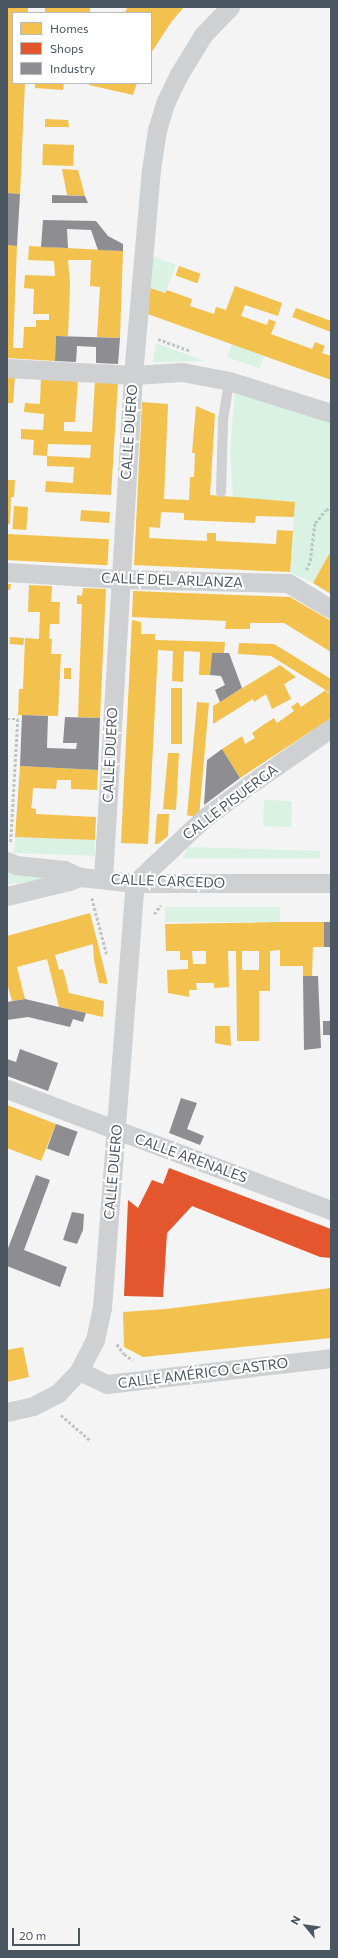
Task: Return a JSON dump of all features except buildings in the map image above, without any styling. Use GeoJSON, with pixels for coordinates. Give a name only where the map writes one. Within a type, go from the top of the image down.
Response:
{"type":"FeatureCollection","features":[{"type":"Feature","properties":{"kind":"street","name":"CALLE DUERO"},"geometry":{"type":"LineString","coordinates":[[103,879],[133,375],[146,220],[157,130],[166,101],[202,35],[230,7]]}},
{"type":"Feature","properties":{"kind":"street"},"geometry":{"type":"LineString","coordinates":[[7,368],[133,375],[182,372],[229,381],[331,413]]}},
{"type":"Feature","properties":{"kind":"street","name":"CALLE DEL ARLANZA"},"geometry":{"type":"LineString","coordinates":[[7,572],[120,579],[288,583],[331,609]]}},
{"type":"Feature","properties":{"kind":"street","name":"CALLE PISUERGA"},"geometry":{"type":"LineString","coordinates":[[135,883],[151,866],[203,819],[331,728]]}},
{"type":"Feature","properties":{"kind":"street","name":"CALLE CARCEDO"},"geometry":{"type":"LineString","coordinates":[[9,852],[16,865],[64,870],[80,876],[135,883],[331,883]]}},
{"type":"Feature","properties":{"kind":"street"},"geometry":{"type":"LineString","coordinates":[[7,896],[69,882],[80,876]]}},
{"type":"Feature","properties":{"kind":"street","name":"CALLE DUERO"},"geometry":{"type":"LineString","coordinates":[[7,1412],[34,1406],[58,1392],[79,1371],[95,1340],[102,1308],[135,883]]}},
{"type":"Feature","properties":{"kind":"street","name":"CALLE ARENALES"},"geometry":{"type":"LineString","coordinates":[[7,1089],[331,1210]]}},
{"type":"Feature","properties":{"kind":"street","name":"CALLE AMÉRICO CASTRO"},"geometry":{"type":"LineString","coordinates":[[79,1371],[107,1384],[331,1358]]}},
{"type":"Feature","properties":{"kind":"lane"},"geometry":{"type":"LineString","coordinates":[[221,492],[223,420],[229,381]]}},
{"type":"Feature","properties":{"kind":"path"},"geometry":{"type":"LineString","coordinates":[[156,338],[162,341]]}},
{"type":"Feature","properties":{"kind":"path"},"geometry":{"type":"LineString","coordinates":[[297,589],[310,561],[315,523],[326,510],[331,507]]}},
{"type":"Feature","properties":{"kind":"path"},"geometry":{"type":"LineString","coordinates":[[7,718],[18,719],[9,852]]}},
{"type":"Feature","properties":{"kind":"path"},"geometry":{"type":"LineString","coordinates":[[91,894],[107,956]]}},
{"type":"Feature","properties":{"kind":"path"},"geometry":{"type":"LineString","coordinates":[[151,918],[162,903]]}},
{"type":"Feature","properties":{"kind":"path"},"geometry":{"type":"LineString","coordinates":[[43,1401],[91,1441]]}},
{"type":"Feature","properties":{"kind":"green space"},"geometry":{"type":"Polygon","coordinates":[[[149,255],[176,265],[165,293],[147,287],[149,255]]]}},
{"type":"Feature","properties":{"kind":"green space"},"geometry":{"type":"Polygon","coordinates":[[[156,343],[204,361],[153,362],[156,343]]]}},
{"type":"Feature","properties":{"kind":"green space"},"geometry":{"type":"Polygon","coordinates":[[[232,344],[264,355],[260,368],[227,357],[232,344]]]}},
{"type":"Feature","properties":{"kind":"green space"},"geometry":{"type":"Polygon","coordinates":[[[235,390],[331,423],[331,551],[313,583],[290,572],[295,502],[233,498],[230,452],[235,390]]]}},
{"type":"Feature","properties":{"kind":"green space"},"geometry":{"type":"Polygon","coordinates":[[[264,800],[292,801],[291,827],[263,826],[264,800]]]}},
{"type":"Feature","properties":{"kind":"green space"},"geometry":{"type":"Polygon","coordinates":[[[15,837],[95,840],[94,856],[14,853],[15,837]]]}},
{"type":"Feature","properties":{"kind":"green space"},"geometry":{"type":"Polygon","coordinates":[[[188,847],[320,851],[320,858],[183,858],[188,847]]]}},
{"type":"Feature","properties":{"kind":"green space"},"geometry":{"type":"Polygon","coordinates":[[[7,868],[65,877],[7,884],[7,868]]]}},
{"type":"Feature","properties":{"kind":"green space"},"geometry":{"type":"Polygon","coordinates":[[[165,907],[280,907],[280,922],[165,922],[165,907]]]}}]}
